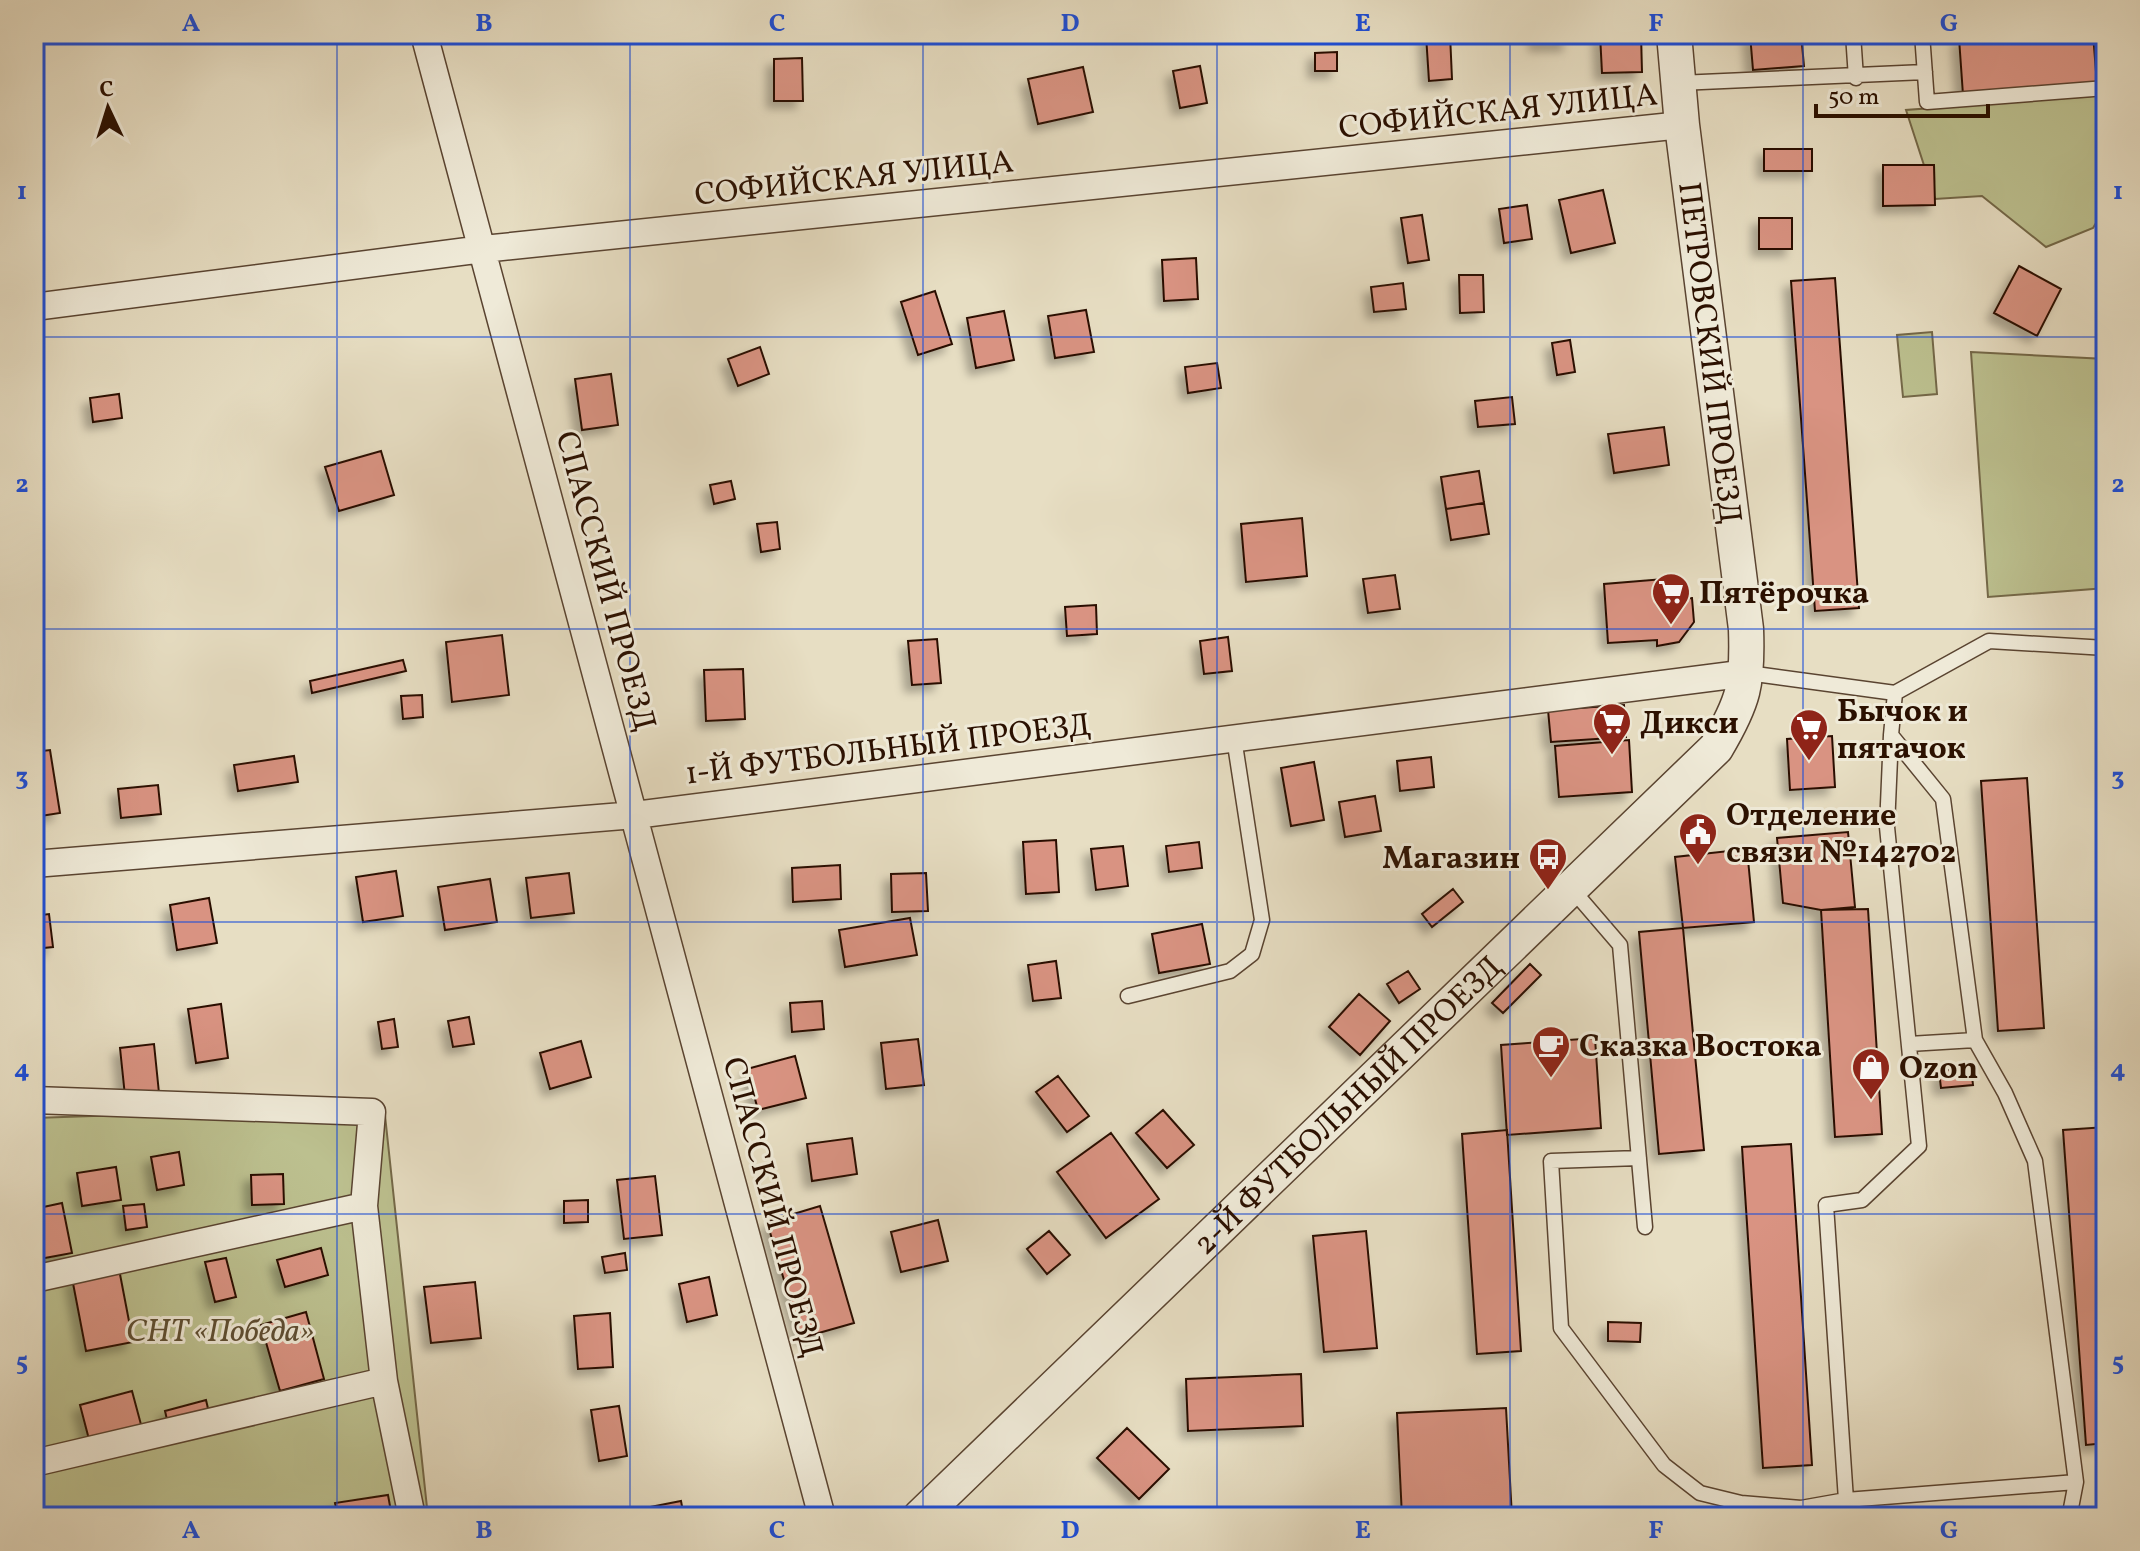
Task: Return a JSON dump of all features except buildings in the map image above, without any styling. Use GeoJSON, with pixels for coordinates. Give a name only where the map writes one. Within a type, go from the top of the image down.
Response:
{"type":"FeatureCollection","features":[{"type":"Feature","properties":{"kind":"street","name":"СПАССКИЙ ПРОЕЗД"},"geometry":{"type":"LineString","coordinates":[[424,34],[822,1517]]}},
{"type":"Feature","properties":{"kind":"street","name":"ПЕТРОВСКИЙ ПРОЕЗД"},"geometry":{"type":"LineString","coordinates":[[1674,34],[1682,125],[1746,629],[1748,673]]}},
{"type":"Feature","properties":{"kind":"street","name":"СОФИЙСКАЯ УЛИЦА"},"geometry":{"type":"LineString","coordinates":[[34,307],[483,249],[1682,125]]}},
{"type":"Feature","properties":{"kind":"street","name":"1-Й ФУТБОЛЬНЫЙ ПРОЕЗД"},"geometry":{"type":"LineString","coordinates":[[34,864],[635,815],[1748,673]]}},
{"type":"Feature","properties":{"kind":"street","name":"2-Й ФУТБОЛЬНЫЙ ПРОЕЗД"},"geometry":{"type":"LineString","coordinates":[[920,1517],[1716,748],[1739,710],[1748,673]]}},
{"type":"Feature","properties":{"kind":"street"},"geometry":{"type":"LineString","coordinates":[[34,1100],[372,1112],[364,1206],[384,1381],[412,1517]]}},
{"type":"Feature","properties":{"kind":"street"},"geometry":{"type":"LineString","coordinates":[[34,1279],[364,1206]]}},
{"type":"Feature","properties":{"kind":"street"},"geometry":{"type":"LineString","coordinates":[[34,1463],[384,1381]]}},
{"type":"Feature","properties":{"kind":"lane"},"geometry":{"type":"LineString","coordinates":[[1853,34],[1856,78]]}},
{"type":"Feature","properties":{"kind":"lane"},"geometry":{"type":"LineString","coordinates":[[1922,34],[1927,102],[2106,88]]}},
{"type":"Feature","properties":{"kind":"lane"},"geometry":{"type":"LineString","coordinates":[[1678,83],[1856,78],[1925,72]]}},
{"type":"Feature","properties":{"kind":"lane"},"geometry":{"type":"LineString","coordinates":[[1748,673],[1895,693],[1989,641],[2106,648]]}},
{"type":"Feature","properties":{"kind":"lane"},"geometry":{"type":"LineString","coordinates":[[1846,1500],[1826,1205],[1862,1200],[1919,1146],[1887,827],[1895,693]]}},
{"type":"Feature","properties":{"kind":"lane"},"geometry":{"type":"LineString","coordinates":[[1891,735],[1943,799],[1975,1040],[2005,1093],[2035,1161],[2076,1482],[2071,1508]]}},
{"type":"Feature","properties":{"kind":"lane"},"geometry":{"type":"LineString","coordinates":[[1128,996],[1230,971],[1252,954],[1262,920],[1234,738]]}},
{"type":"Feature","properties":{"kind":"lane"},"geometry":{"type":"LineString","coordinates":[[1571,888],[1620,945],[1645,1227]]}},
{"type":"Feature","properties":{"kind":"lane"},"geometry":{"type":"LineString","coordinates":[[1909,1044],[1975,1040]]}},
{"type":"Feature","properties":{"kind":"lane"},"geometry":{"type":"LineString","coordinates":[[1639,1158],[1551,1161],[1561,1328],[1664,1465],[1700,1493],[1741,1503],[1801,1508],[1846,1500],[2076,1482]]}},
{"type":"Feature","properties":{"kind":"green space"},"geometry":{"type":"Polygon","coordinates":[[[2106,95],[2106,206],[2093,228],[2046,247],[1982,196],[1935,199],[1906,110],[2106,95]]]}},
{"type":"Feature","properties":{"kind":"green space"},"geometry":{"type":"Polygon","coordinates":[[[1932,332],[1937,394],[1903,397],[1897,335],[1932,332]]]}},
{"type":"Feature","properties":{"kind":"green space"},"geometry":{"type":"Polygon","coordinates":[[[1971,352],[2106,359],[2106,588],[1988,597],[1971,352]]]}},
{"type":"Feature","properties":{"kind":"green space","name":"СНТ «Победа»"},"geometry":{"type":"Polygon","coordinates":[[[384,1106],[428,1517],[34,1517],[34,1118],[384,1106]]]}},
{"type":"Feature","properties":{"kind":"place","name":"Пятёрочка"},"geometry":{"type":"Point","coordinates":[1671,626]}},
{"type":"Feature","properties":{"kind":"place","name":"Дикси"},"geometry":{"type":"Point","coordinates":[1612,756]}},
{"type":"Feature","properties":{"kind":"place","name":"Бычок и пятачок"},"geometry":{"type":"Point","coordinates":[1809,762]}},
{"type":"Feature","properties":{"kind":"place","name":"Отделение связи №142702"},"geometry":{"type":"Point","coordinates":[1698,866]}},
{"type":"Feature","properties":{"kind":"place","name":"Магазин"},"geometry":{"type":"Point","coordinates":[1548,891]}},
{"type":"Feature","properties":{"kind":"place","name":"Сказка Востока"},"geometry":{"type":"Point","coordinates":[1551,1079]}},
{"type":"Feature","properties":{"kind":"place","name":"Ozon"},"geometry":{"type":"Point","coordinates":[1871,1101]}}]}
